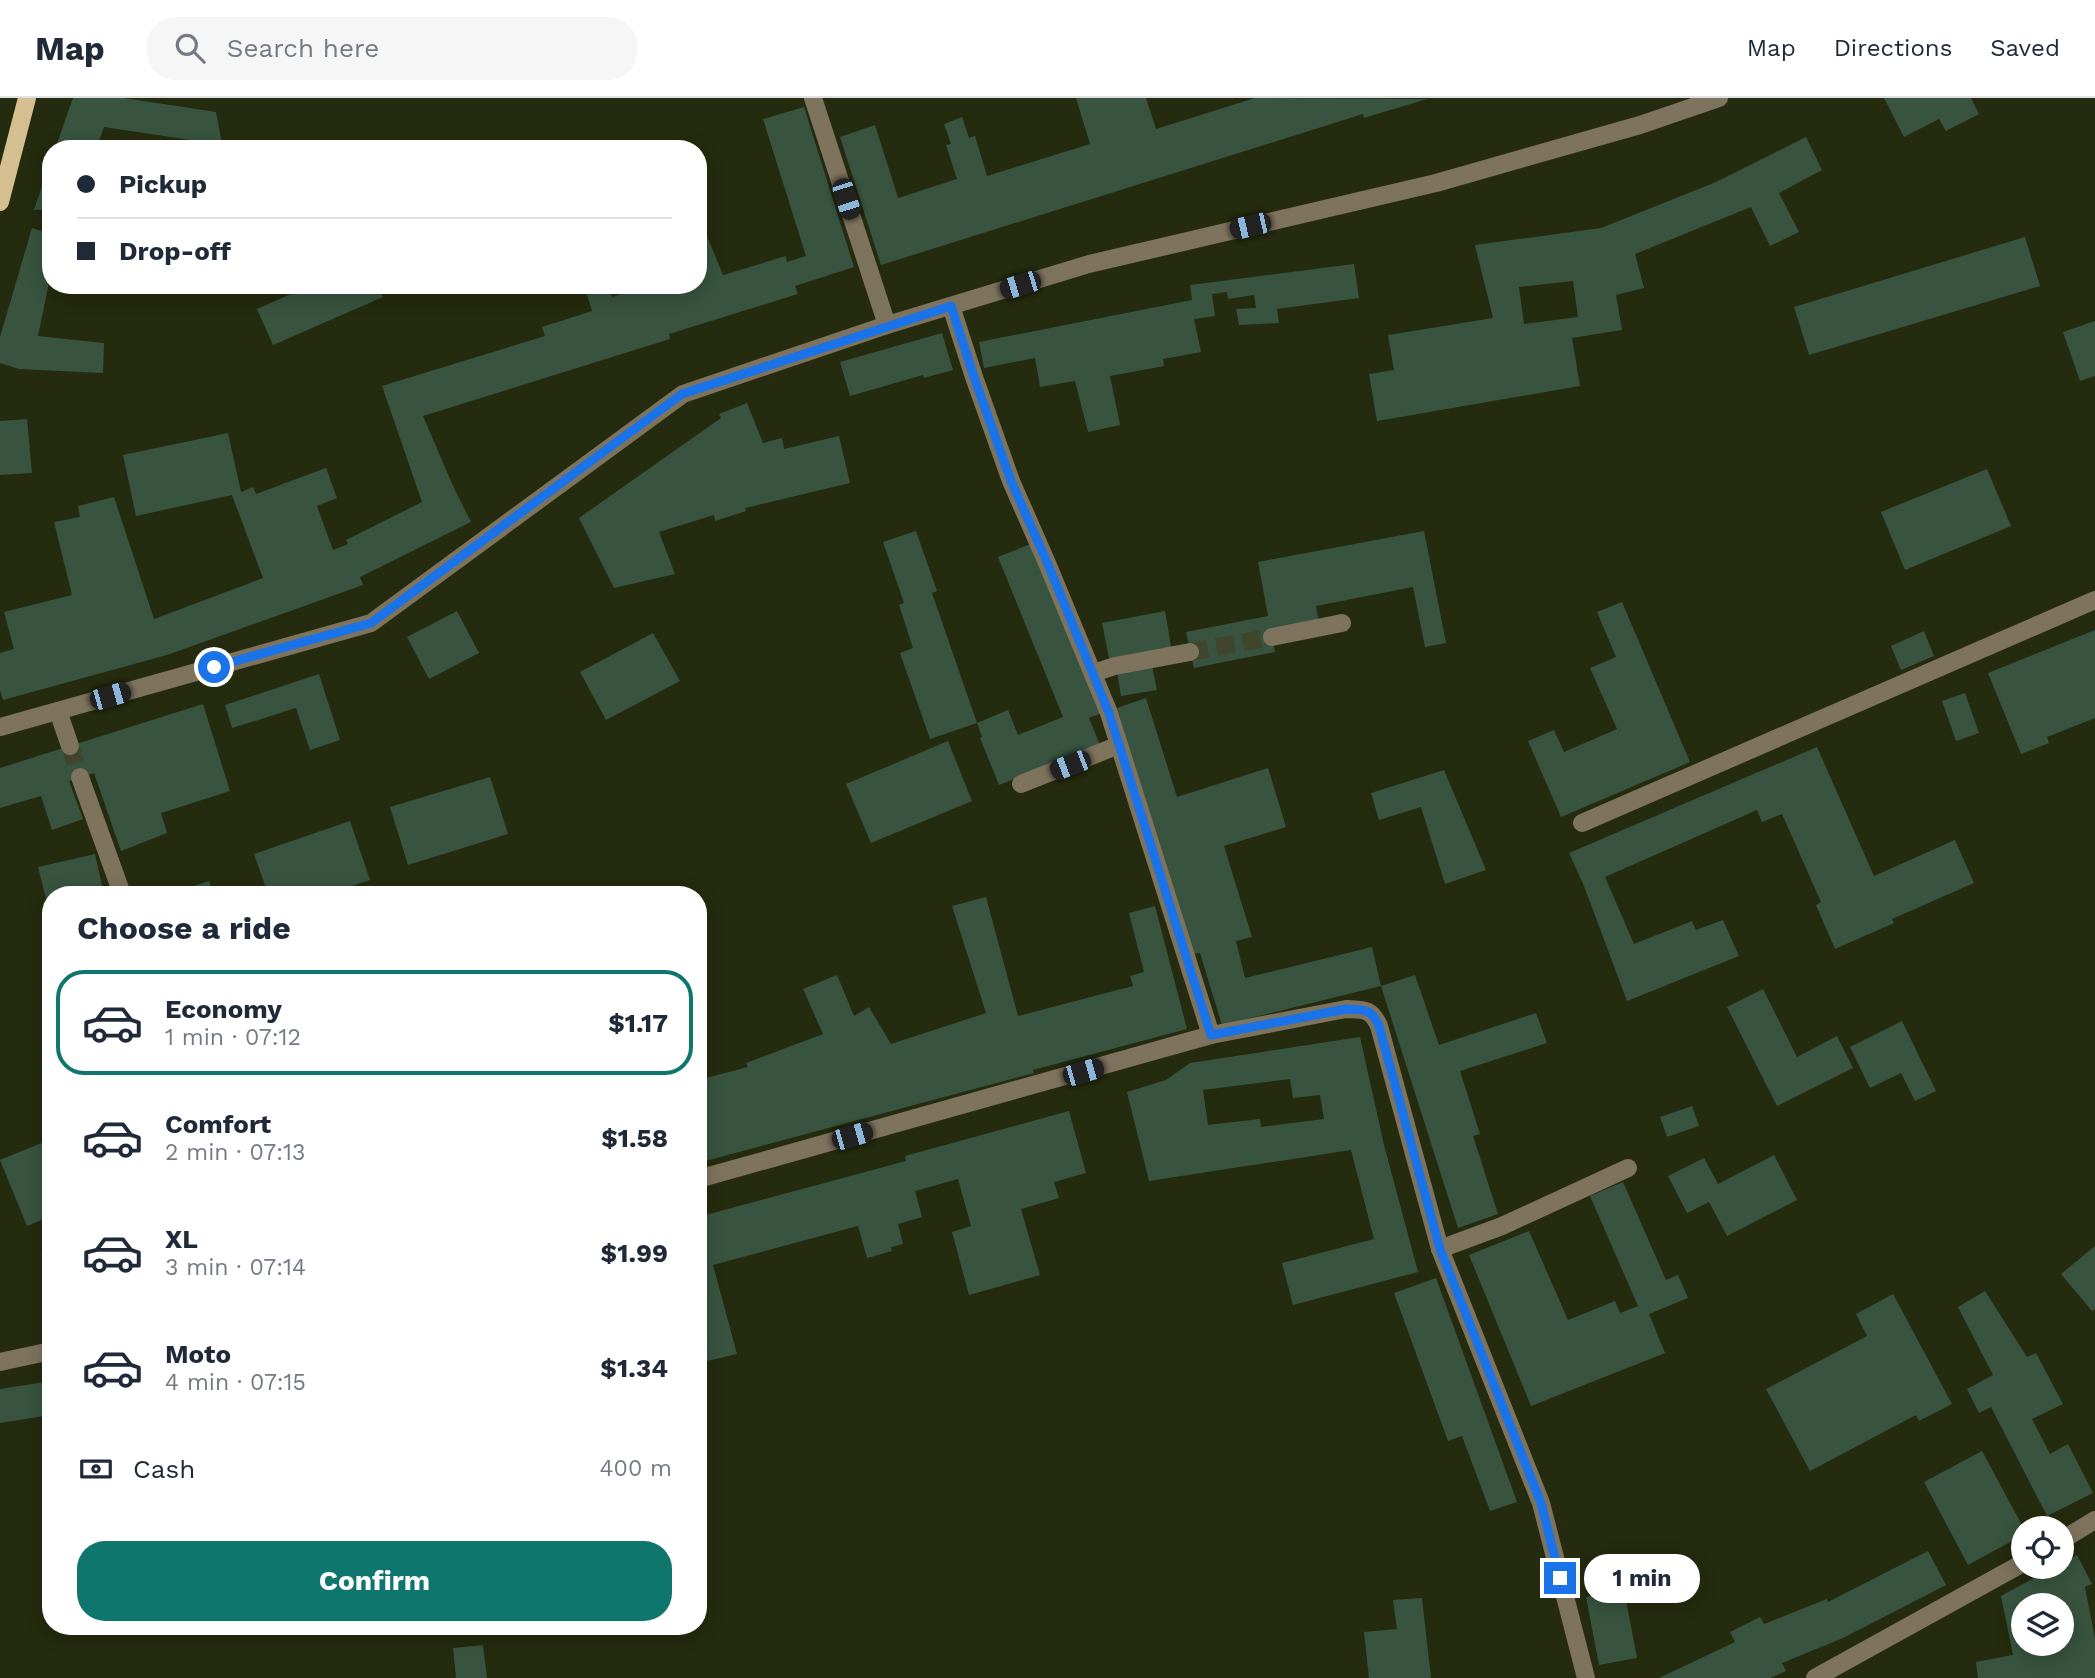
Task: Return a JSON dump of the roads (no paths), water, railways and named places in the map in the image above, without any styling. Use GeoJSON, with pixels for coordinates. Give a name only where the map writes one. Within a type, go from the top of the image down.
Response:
{"type":"FeatureCollection","features":[{"type":"Feature","properties":{"kind":"main road"},"geometry":{"type":"LineString","coordinates":[[0,202],[27,98]]}},
{"type":"Feature","properties":{"kind":"street"},"geometry":{"type":"LineString","coordinates":[[813,98],[887,325]]}},
{"type":"Feature","properties":{"kind":"street"},"geometry":{"type":"LineString","coordinates":[[0,727],[371,623],[682,394],[887,325],[1089,264],[1436,183],[1640,125],[1719,98]]}},
{"type":"Feature","properties":{"kind":"street"},"geometry":{"type":"LineString","coordinates":[[951,306],[1011,481],[1093,673],[1211,1035]]}},
{"type":"Feature","properties":{"kind":"street"},"geometry":{"type":"LineString","coordinates":[[1582,823],[2095,600]]}},
{"type":"Feature","properties":{"kind":"street"},"geometry":{"type":"LineString","coordinates":[[1272,636],[1342,624]]}},
{"type":"Feature","properties":{"kind":"street"},"geometry":{"type":"LineString","coordinates":[[1093,673],[1115,666],[1190,652]]}},
{"type":"Feature","properties":{"kind":"street"},"geometry":{"type":"LineString","coordinates":[[58,711],[70,746]]}},
{"type":"Feature","properties":{"kind":"street"},"geometry":{"type":"LineString","coordinates":[[1021,784],[1119,746]]}},
{"type":"Feature","properties":{"kind":"street"},"geometry":{"type":"LineString","coordinates":[[80,777],[119,886]]}},
{"type":"Feature","properties":{"kind":"street"},"geometry":{"type":"LineString","coordinates":[[707,1176],[1211,1035],[1346,1009],[1365,1010],[1374,1015],[1440,1249],[1541,1503],[1586,1678]]}},
{"type":"Feature","properties":{"kind":"street"},"geometry":{"type":"LineString","coordinates":[[1440,1249],[1502,1226],[1628,1168]]}},
{"type":"Feature","properties":{"kind":"street"},"geometry":{"type":"LineString","coordinates":[[0,1362],[42,1353]]}},
{"type":"Feature","properties":{"kind":"street"},"geometry":{"type":"LineString","coordinates":[[2074,1533],[2095,1520]]}},
{"type":"Feature","properties":{"kind":"street"},"geometry":{"type":"LineString","coordinates":[[1815,1678],[2011,1570]]}},
{"type":"Feature","properties":{"kind":"tunnel"},"geometry":{"type":"LineString","coordinates":[[1190,652],[1272,637]]}},
{"type":"Feature","properties":{"kind":"tunnel"},"geometry":{"type":"LineString","coordinates":[[70,746],[80,777]]}}]}
